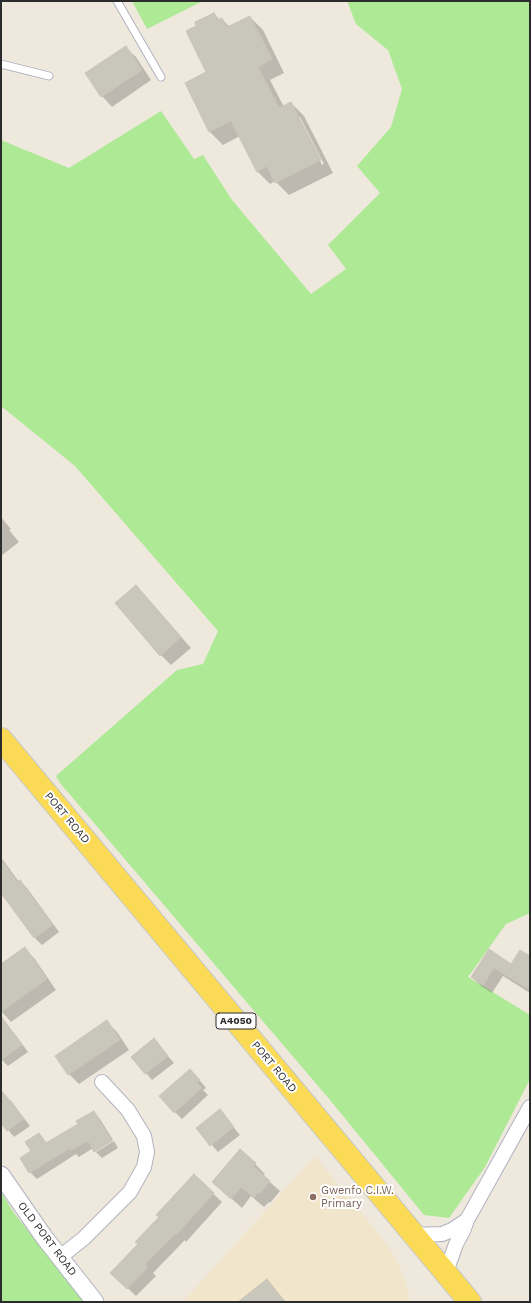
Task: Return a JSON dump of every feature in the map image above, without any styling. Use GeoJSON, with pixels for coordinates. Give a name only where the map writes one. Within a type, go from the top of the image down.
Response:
{"type":"FeatureCollection","features":[{"type":"Feature","properties":{"kind":"main road","name":"PORT ROAD"},"geometry":{"type":"LineString","coordinates":[[1,739],[470,1302]]}},
{"type":"Feature","properties":{"kind":"street"},"geometry":{"type":"LineString","coordinates":[[60,1258],[92,1231],[130,1192],[144,1167],[147,1152],[144,1136],[128,1110],[102,1082]]}},
{"type":"Feature","properties":{"kind":"street"},"geometry":{"type":"LineString","coordinates":[[446,1272],[456,1244],[467,1220],[530,1108]]}},
{"type":"Feature","properties":{"kind":"street","name":"OLD PORT ROAD"},"geometry":{"type":"LineString","coordinates":[[1,1175],[44,1237],[95,1302]]}},
{"type":"Feature","properties":{"kind":"street"},"geometry":{"type":"LineString","coordinates":[[414,1235],[442,1234],[452,1230],[467,1220]]}},
{"type":"Feature","properties":{"kind":"lane"},"geometry":{"type":"LineString","coordinates":[[117,1],[161,77]]}},
{"type":"Feature","properties":{"kind":"lane"},"geometry":{"type":"LineString","coordinates":[[1,64],[49,76]]}},
{"type":"Feature","properties":{"kind":"shaded area","name":"Gwenfo C.I.W. Primary"},"geometry":{"type":"Polygon","coordinates":[[[315,1156],[383,1239],[397,1260],[408,1289],[410,1302],[183,1302],[315,1156]]]}},
{"type":"Feature","properties":{"kind":"green space"},"geometry":{"type":"Polygon","coordinates":[[[132,1],[203,1],[147,29],[132,1]]]}},
{"type":"Feature","properties":{"kind":"green space"},"geometry":{"type":"Polygon","coordinates":[[[347,1],[530,1],[530,913],[506,924],[468,977],[530,1015],[530,1079],[485,1167],[449,1218],[424,1215],[330,1100],[60,783],[56,776],[177,670],[203,664],[218,631],[75,466],[1,406],[1,140],[69,168],[161,111],[194,159],[203,155],[232,200],[311,294],[346,269],[328,245],[380,193],[357,166],[391,127],[402,89],[388,50],[356,24],[347,1]]]}},
{"type":"Feature","properties":{"kind":"green space"},"geometry":{"type":"Polygon","coordinates":[[[1,1192],[14,1213],[84,1302],[1,1302],[1,1192]]]}},
{"type":"Feature","properties":{"kind":"building"},"geometry":{"type":"Polygon","coordinates":[[[214,13],[218,20],[222,18],[227,27],[250,16],[272,59],[258,67],[279,108],[291,102],[321,160],[275,183],[267,166],[257,172],[231,121],[209,132],[185,83],[206,72],[186,31],[196,26],[195,22],[214,13]]]}},
{"type":"Feature","properties":{"kind":"building"},"geometry":{"type":"Polygon","coordinates":[[[126,46],[142,70],[101,97],[85,73],[126,46]]]}},
{"type":"Feature","properties":{"kind":"building"},"geometry":{"type":"Polygon","coordinates":[[[136,585],[181,637],[160,656],[115,603],[136,585]]]}},
{"type":"Feature","properties":{"kind":"building"},"geometry":{"type":"Polygon","coordinates":[[[1,858],[17,882],[20,880],[53,925],[34,938],[1,893],[1,858]]]}},
{"type":"Feature","properties":{"kind":"building"},"geometry":{"type":"Polygon","coordinates":[[[25,947],[47,979],[1,1012],[1,964],[25,947]]]}},
{"type":"Feature","properties":{"kind":"building"},"geometry":{"type":"Polygon","coordinates":[[[489,949],[511,964],[520,950],[530,956],[530,990],[494,968],[483,985],[471,977],[489,949]]]}},
{"type":"Feature","properties":{"kind":"building"},"geometry":{"type":"Polygon","coordinates":[[[1,1016],[22,1045],[1,1060],[1,1016]]]}},
{"type":"Feature","properties":{"kind":"building"},"geometry":{"type":"Polygon","coordinates":[[[107,1020],[120,1040],[68,1075],[55,1056],[107,1020]]]}},
{"type":"Feature","properties":{"kind":"building"},"geometry":{"type":"Polygon","coordinates":[[[154,1038],[168,1056],[145,1074],[131,1057],[154,1038]]]}},
{"type":"Feature","properties":{"kind":"building"},"geometry":{"type":"Polygon","coordinates":[[[190,1069],[200,1080],[197,1083],[202,1088],[174,1113],[159,1096],[190,1069]]]}},
{"type":"Feature","properties":{"kind":"building"},"geometry":{"type":"Polygon","coordinates":[[[1,1090],[24,1119],[7,1131],[1,1123],[1,1090]]]}},
{"type":"Feature","properties":{"kind":"building"},"geometry":{"type":"Polygon","coordinates":[[[220,1109],[234,1127],[210,1146],[196,1128],[220,1109]]]}},
{"type":"Feature","properties":{"kind":"building"},"geometry":{"type":"Polygon","coordinates":[[[94,1111],[112,1141],[94,1152],[88,1141],[71,1150],[70,1148],[29,1173],[20,1158],[31,1151],[25,1142],[39,1133],[46,1143],[78,1124],[76,1121],[94,1111]]]}},
{"type":"Feature","properties":{"kind":"building"},"geometry":{"type":"Polygon","coordinates":[[[240,1149],[256,1163],[253,1166],[270,1181],[260,1194],[258,1192],[254,1198],[241,1187],[231,1199],[212,1182],[240,1149]]]}},
{"type":"Feature","properties":{"kind":"building"},"geometry":{"type":"Polygon","coordinates":[[[194,1174],[214,1193],[177,1234],[176,1233],[145,1264],[148,1267],[127,1289],[110,1273],[138,1244],[135,1242],[159,1217],[156,1215],[194,1174]]]}},
{"type":"Feature","properties":{"kind":"building"},"geometry":{"type":"Polygon","coordinates":[[[267,1279],[285,1302],[238,1302],[267,1279]]]}},
{"type":"Feature","properties":{"kind":"place","name":"Gwenfo C.I.W. Primary"},"geometry":{"type":"Point","coordinates":[313,1197]}}]}
